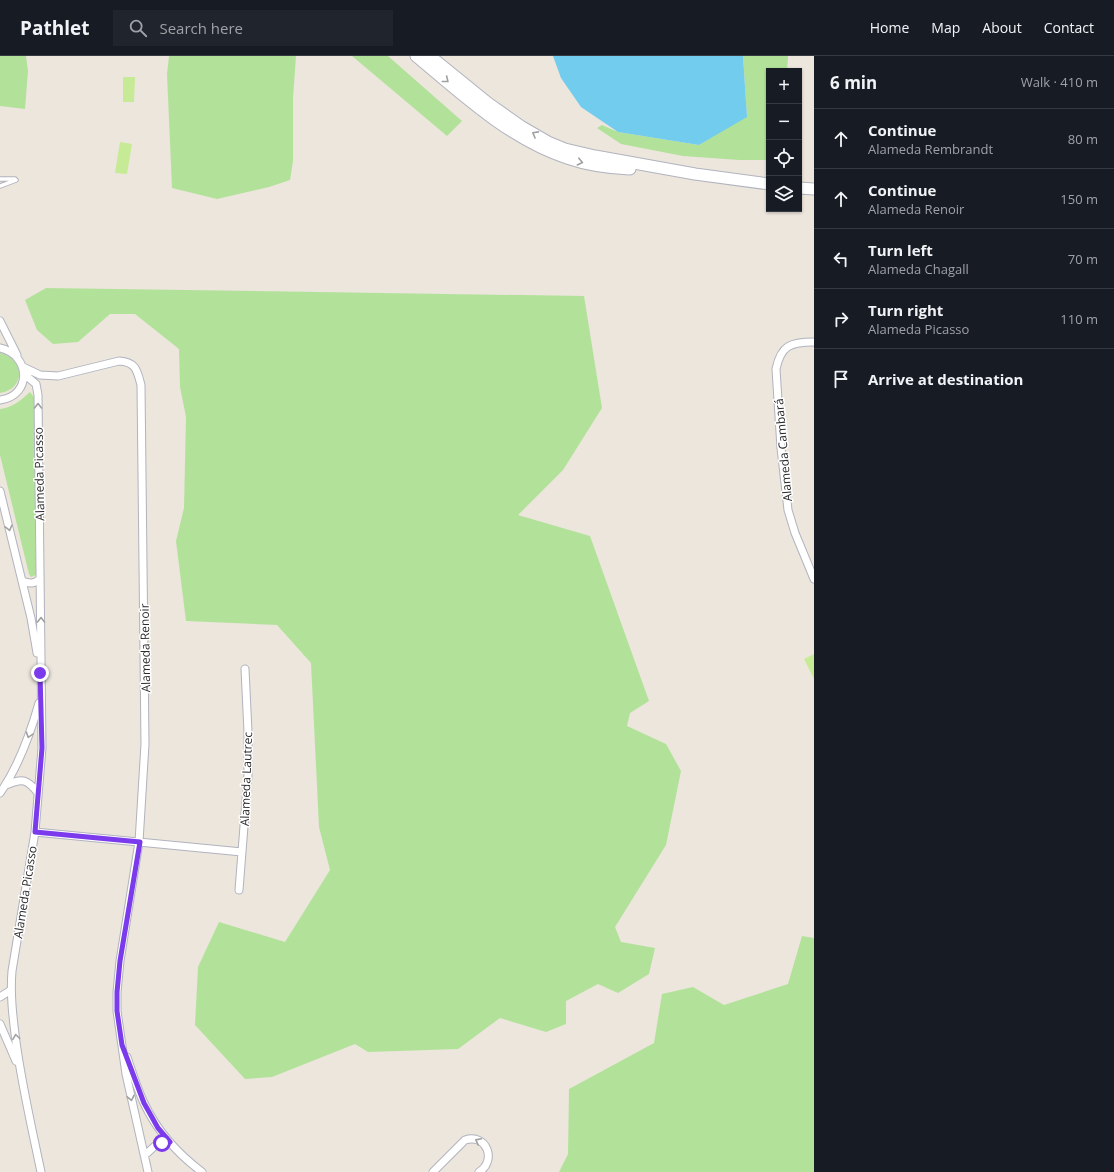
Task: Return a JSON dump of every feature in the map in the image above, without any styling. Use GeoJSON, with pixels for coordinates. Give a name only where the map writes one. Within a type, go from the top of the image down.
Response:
{"type":"FeatureCollection","features":[{"type":"Feature","properties":{"kind":"main road"},"geometry":{"type":"LineString","coordinates":[[416,56],[512,132],[548,151],[582,163],[625,169],[694,174]]}},
{"type":"Feature","properties":{"kind":"main road"},"geometry":{"type":"LineString","coordinates":[[430,56],[488,103],[522,127],[548,142],[565,149],[694,174],[766,184]]}},
{"type":"Feature","properties":{"kind":"main road"},"geometry":{"type":"LineString","coordinates":[[802,188],[814,190]]}},
{"type":"Feature","properties":{"kind":"street","name":"Alameda Picasso"},"geometry":{"type":"LineString","coordinates":[[0,321],[23,370],[36,384],[38,391],[40,698],[42,740],[35,832],[13,964],[11,990],[13,1018],[21,1076],[41,1172]]}},
{"type":"Feature","properties":{"kind":"street","name":"Alameda Cambará"},"geometry":{"type":"LineString","coordinates":[[814,342],[800,342],[792,344],[786,348],[778,358],[776,369],[781,448],[788,510],[795,533],[814,579]]}},
{"type":"Feature","properties":{"kind":"street"},"geometry":{"type":"LineString","coordinates":[[0,348],[14,353],[19,359]]}},
{"type":"Feature","properties":{"kind":"street","name":"Alameda Renoir"},"geometry":{"type":"LineString","coordinates":[[23,370],[40,375],[58,376],[119,361],[126,361],[136,368],[141,384],[145,744],[140,842],[120,961],[117,992],[117,1011],[122,1045]]}},
{"type":"Feature","properties":{"kind":"street"},"geometry":{"type":"LineString","coordinates":[[0,400],[12,396],[18,390],[22,383],[23,370]]}},
{"type":"Feature","properties":{"kind":"street","name":"Alameda Picasso"},"geometry":{"type":"LineString","coordinates":[[0,491],[32,618],[40,673]]}},
{"type":"Feature","properties":{"kind":"street"},"geometry":{"type":"LineString","coordinates":[[22,581],[31,584],[40,579]]}},
{"type":"Feature","properties":{"kind":"street","name":"Alameda Lautrec"},"geometry":{"type":"LineString","coordinates":[[239,890],[248,775],[246,669]]}},
{"type":"Feature","properties":{"kind":"street","name":"Alameda Picasso"},"geometry":{"type":"LineString","coordinates":[[0,793],[19,761],[28,739],[40,698]]}},
{"type":"Feature","properties":{"kind":"street"},"geometry":{"type":"LineString","coordinates":[[6,785],[24,780],[28,782],[38,793]]}},
{"type":"Feature","properties":{"kind":"street"},"geometry":{"type":"LineString","coordinates":[[35,832],[242,852]]}},
{"type":"Feature","properties":{"kind":"street"},"geometry":{"type":"LineString","coordinates":[[0,997],[11,990]]}},
{"type":"Feature","properties":{"kind":"street","name":"Alameda Picasso"},"geometry":{"type":"LineString","coordinates":[[0,1024],[21,1076]]}},
{"type":"Feature","properties":{"kind":"street"},"geometry":{"type":"LineString","coordinates":[[122,1045],[144,1103],[158,1128],[170,1142],[202,1172]]}},
{"type":"Feature","properties":{"kind":"street"},"geometry":{"type":"LineString","coordinates":[[122,1045],[131,1099],[148,1172]]}},
{"type":"Feature","properties":{"kind":"street"},"geometry":{"type":"LineString","coordinates":[[434,1172],[465,1140],[476,1138],[486,1146],[488,1152],[486,1165],[479,1172]]}},
{"type":"Feature","properties":{"kind":"street"},"geometry":{"type":"LineString","coordinates":[[145,1155],[156,1146],[170,1142]]}},
{"type":"Feature","properties":{"kind":"lane"},"geometry":{"type":"LineString","coordinates":[[0,179],[16,180],[0,186]]}},
{"type":"Feature","properties":{"kind":"green space"},"geometry":{"type":"Polygon","coordinates":[[[0,56],[26,56],[28,71],[25,109],[0,106],[0,56]]]}},
{"type":"Feature","properties":{"kind":"green space"},"geometry":{"type":"Polygon","coordinates":[[[169,56],[296,56],[293,98],[293,161],[290,180],[269,187],[217,199],[172,188],[167,74],[169,56]]]}},
{"type":"Feature","properties":{"kind":"green space"},"geometry":{"type":"Polygon","coordinates":[[[352,56],[388,56],[462,121],[447,136],[352,56]]]}},
{"type":"Feature","properties":{"kind":"green space"},"geometry":{"type":"Polygon","coordinates":[[[743,56],[788,56],[787,68],[766,68],[766,160],[739,160],[683,156],[621,144],[597,128],[602,125],[618,132],[699,145],[747,116],[743,56]]]}},
{"type":"Feature","properties":{"kind":"green space"},"geometry":{"type":"Polygon","coordinates":[[[123,77],[135,77],[134,102],[123,102],[123,77]]]}},
{"type":"Feature","properties":{"kind":"green space"},"geometry":{"type":"Polygon","coordinates":[[[120,142],[132,144],[127,174],[115,173],[120,142]]]}},
{"type":"Feature","properties":{"kind":"green space"},"geometry":{"type":"Polygon","coordinates":[[[46,288],[584,296],[602,408],[563,470],[518,515],[590,536],[649,701],[630,713],[627,726],[666,744],[681,771],[666,845],[615,927],[621,942],[655,948],[649,974],[618,993],[598,984],[566,1001],[566,1024],[546,1032],[500,1018],[458,1049],[368,1052],[355,1044],[272,1077],[245,1079],[195,1025],[198,967],[219,922],[285,942],[330,870],[319,827],[311,663],[277,625],[186,621],[176,541],[184,508],[186,417],[180,387],[179,349],[135,314],[110,314],[78,342],[53,344],[37,330],[25,300],[46,288]]]}},
{"type":"Feature","properties":{"kind":"green space"},"geometry":{"type":"Polygon","coordinates":[[[0,353],[8,356],[14,361],[18,367],[19,374],[18,380],[14,386],[0,393],[0,353]]]}},
{"type":"Feature","properties":{"kind":"green space"},"geometry":{"type":"Polygon","coordinates":[[[30,392],[34,397],[36,575],[31,577],[0,455],[0,409],[20,401],[30,392]]]}},
{"type":"Feature","properties":{"kind":"green space"},"geometry":{"type":"Polygon","coordinates":[[[814,654],[814,679],[804,659],[814,654]]]}},
{"type":"Feature","properties":{"kind":"green space"},"geometry":{"type":"Polygon","coordinates":[[[802,936],[814,938],[814,1172],[559,1172],[568,1154],[569,1089],[654,1043],[662,994],[693,987],[724,1005],[788,984],[802,936]]]}},
{"type":"Feature","properties":{"kind":"water"},"geometry":{"type":"Polygon","coordinates":[[[553,56],[743,56],[747,117],[699,145],[618,132],[581,107],[561,78],[553,56]]]}},
{"type":"Feature","properties":{"kind":"route"},"geometry":{"type":"LineString","coordinates":[[40,673],[42,748],[35,832],[140,842],[120,961],[117,1011],[122,1045],[144,1103],[158,1128],[170,1142],[162,1143]]}}]}
